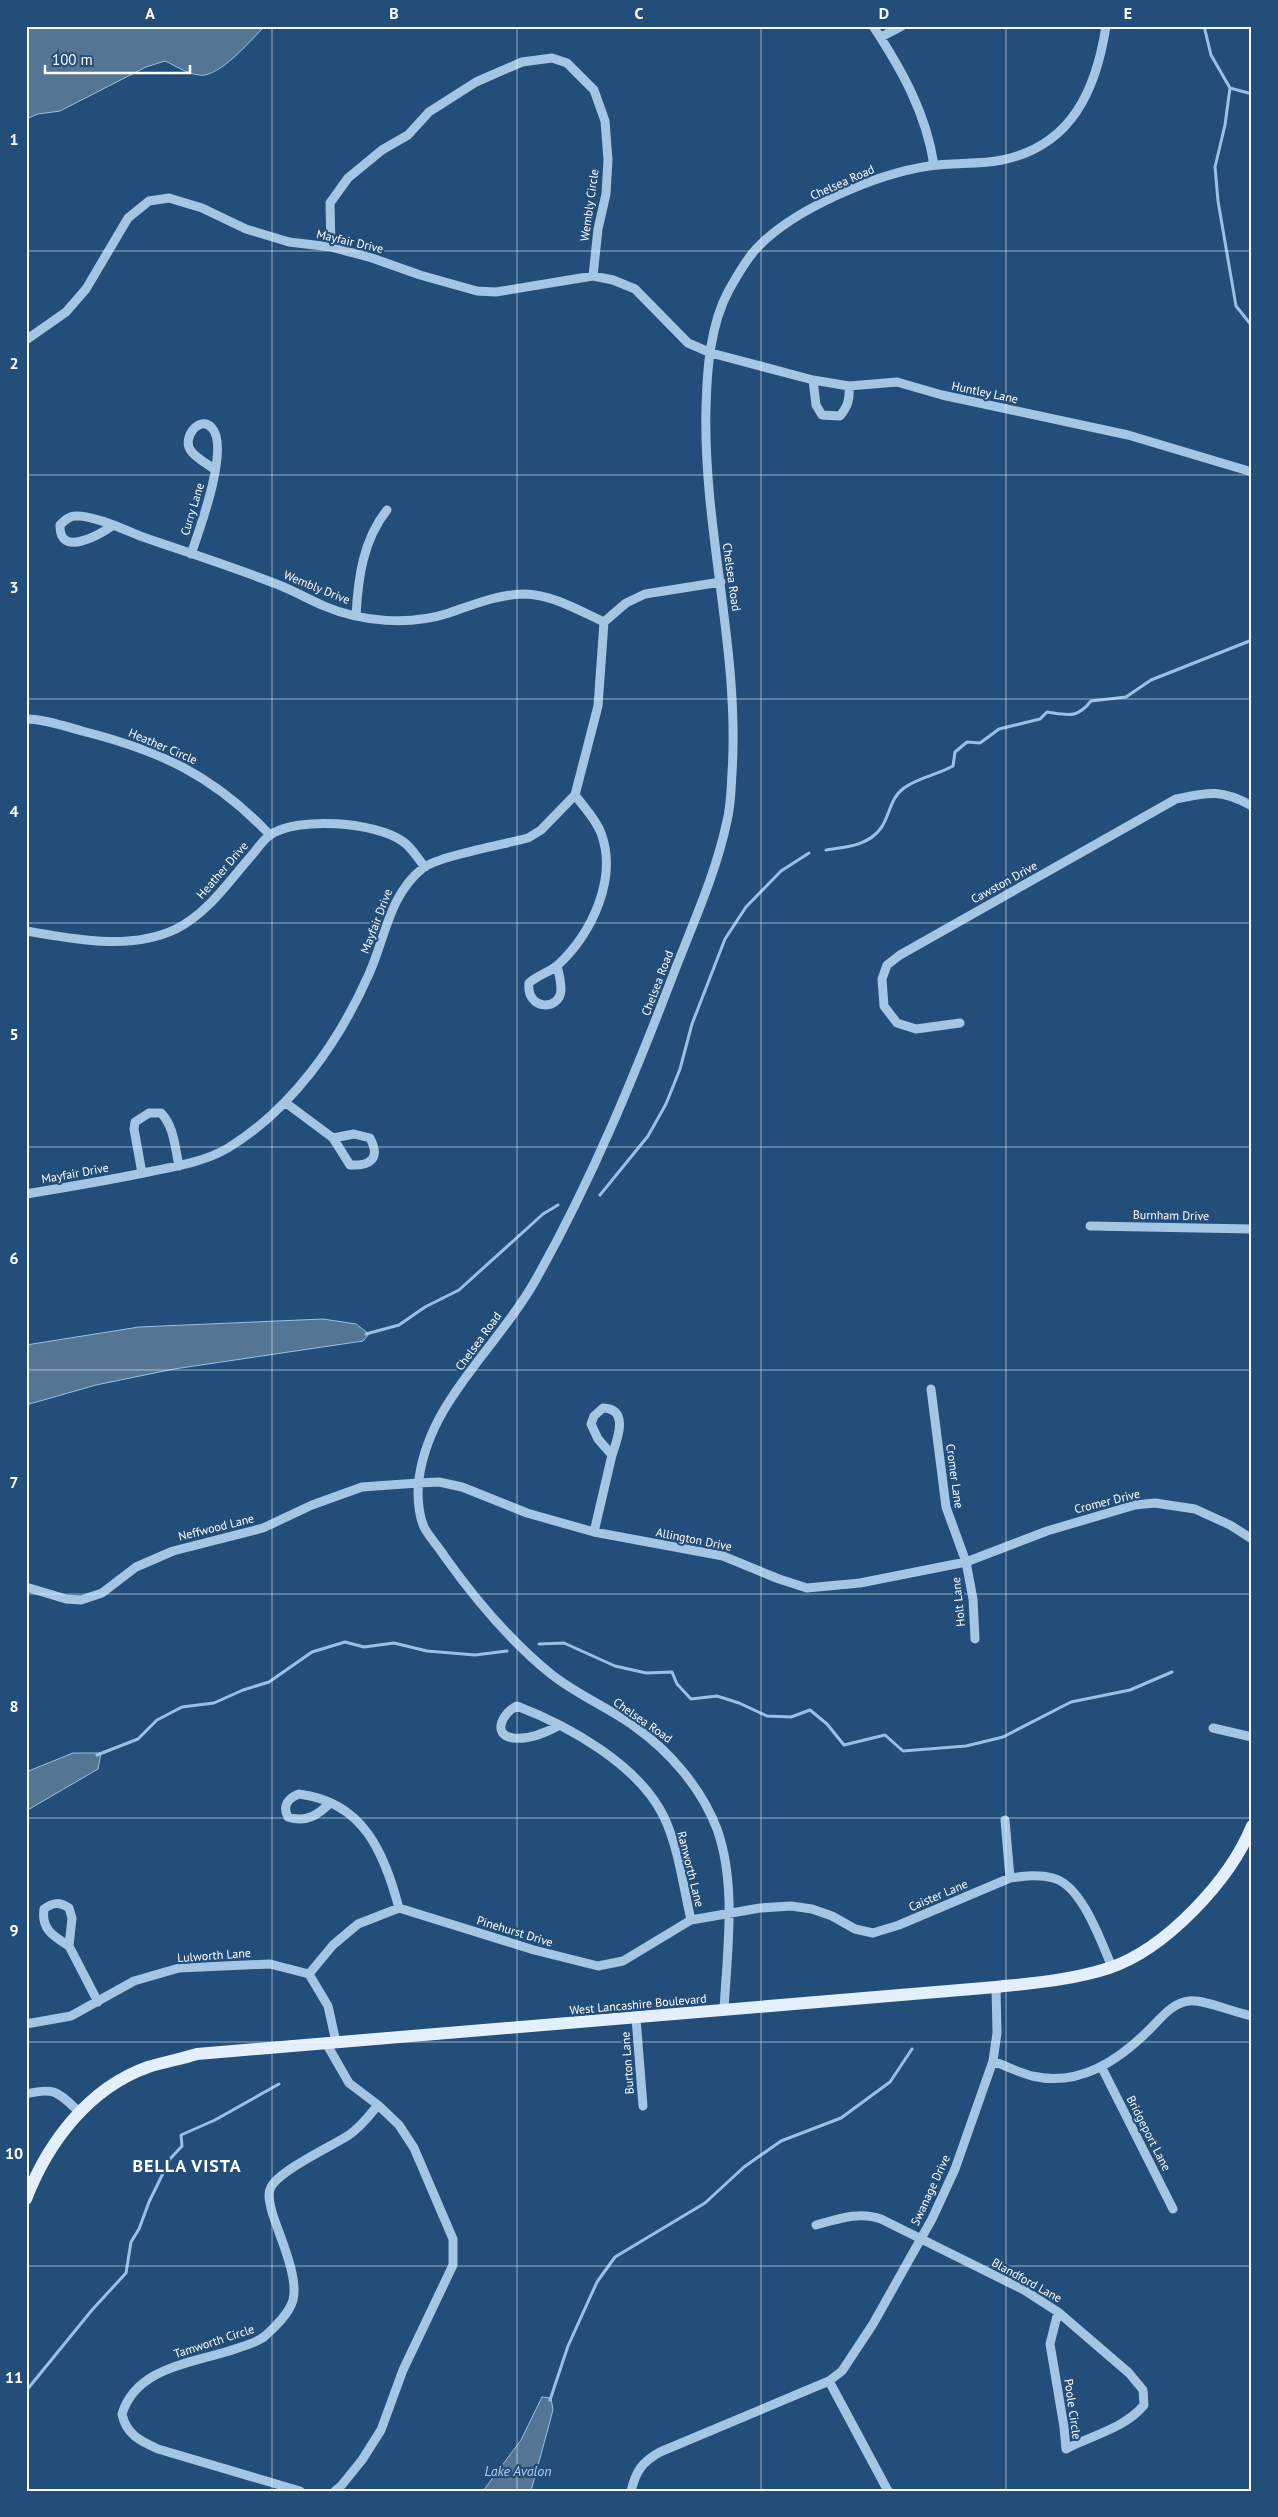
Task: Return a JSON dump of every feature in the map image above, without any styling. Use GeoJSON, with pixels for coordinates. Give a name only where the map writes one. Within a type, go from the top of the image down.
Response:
{"type":"FeatureCollection","features":[{"type":"Feature","properties":{"kind":"main road","name":"West Lancashire Boulevard"},"geometry":{"type":"LineString","coordinates":[[26,2199],[43,2162],[78,2111],[114,2085],[147,2068],[197,2054],[636,2018],[1062,1980],[1112,1967],[1140,1952],[1176,1927],[1205,1899],[1231,1866],[1252,1826]]}},
{"type":"Feature","properties":{"kind":"street"},"geometry":{"type":"LineString","coordinates":[[873,26],[909,84],[929,136],[934,165]]}},
{"type":"Feature","properties":{"kind":"street"},"geometry":{"type":"LineString","coordinates":[[881,37],[902,26]]}},
{"type":"Feature","properties":{"kind":"street","name":"Chelsea Road"},"geometry":{"type":"LineString","coordinates":[[724,2010],[728,1913],[726,1870],[717,1829],[698,1792],[668,1753],[634,1726],[555,1677],[512,1639],[455,1571],[424,1527],[418,1500],[418,1483],[426,1444],[444,1408],[529,1292],[588,1179],[638,1064],[712,874],[729,815],[734,747],[728,644],[709,508],[706,435],[706,378],[718,317],[725,297],[756,248],[779,228],[842,194],[881,178],[934,165],[980,164],[1005,160],[1029,152],[1058,135],[1083,101],[1094,75],[1106,26]]}},
{"type":"Feature","properties":{"kind":"street","name":"Wembly Circle"},"geometry":{"type":"LineString","coordinates":[[331,247],[330,204],[348,178],[382,150],[408,135],[429,112],[476,82],[522,62],[552,58],[567,63],[594,90],[605,121],[608,160],[606,194],[598,229],[593,276]]}},
{"type":"Feature","properties":{"kind":"street","name":"Mayfair Drive"},"geometry":{"type":"LineString","coordinates":[[26,340],[66,312],[86,289],[128,218],[149,201],[169,198],[202,208],[246,229],[289,242],[331,247],[478,290],[496,292],[593,276],[613,280],[635,289],[688,343],[710,353]]}},
{"type":"Feature","properties":{"kind":"street","name":"Huntley Lane"},"geometry":{"type":"LineString","coordinates":[[710,353],[813,380],[849,386],[897,382],[942,395],[1140,438],[1210,461],[1252,472]]}},
{"type":"Feature","properties":{"kind":"street"},"geometry":{"type":"LineString","coordinates":[[813,380],[816,405],[822,415],[831,417],[840,416],[847,408],[850,398],[849,386]]}},
{"type":"Feature","properties":{"kind":"street","name":"Curry Lane"},"geometry":{"type":"LineString","coordinates":[[191,554],[206,509],[215,470],[217,439],[212,428],[206,425],[197,426],[190,433],[188,442],[190,450],[215,470]]}},
{"type":"Feature","properties":{"kind":"street"},"geometry":{"type":"LineString","coordinates":[[356,616],[357,583],[366,549],[374,526],[387,510]]}},
{"type":"Feature","properties":{"kind":"street","name":"Wembly Drive"},"geometry":{"type":"LineString","coordinates":[[112,526],[88,541],[70,541],[62,537],[60,532],[60,525],[74,515],[88,517],[356,616],[412,620],[449,613],[494,598],[528,594],[562,604],[604,622]]}},
{"type":"Feature","properties":{"kind":"street"},"geometry":{"type":"LineString","coordinates":[[604,622],[626,603],[645,594],[720,582]]}},
{"type":"Feature","properties":{"kind":"street","name":"Mayfair Drive"},"geometry":{"type":"LineString","coordinates":[[26,1194],[178,1166],[226,1149],[253,1131],[286,1103],[321,1058],[349,1011],[369,974],[389,918],[403,887],[425,867],[528,838],[541,830],[575,795],[598,706],[604,622]]}},
{"type":"Feature","properties":{"kind":"street","name":"Heather Circle"},"geometry":{"type":"LineString","coordinates":[[26,719],[120,740],[163,757],[203,777],[247,811],[270,835]]}},
{"type":"Feature","properties":{"kind":"street","name":"Cawston Drive"},"geometry":{"type":"LineString","coordinates":[[960,1023],[916,1029],[897,1023],[884,1006],[882,979],[887,966],[900,955],[1176,799],[1211,793],[1228,794],[1252,806]]}},
{"type":"Feature","properties":{"kind":"street"},"geometry":{"type":"LineString","coordinates":[[557,966],[561,991],[557,1000],[547,1005],[539,1005],[532,1000],[528,991],[529,983],[538,975],[557,966],[589,925],[601,898],[606,878],[605,846],[600,830],[575,795]]}},
{"type":"Feature","properties":{"kind":"street","name":"Heather Drive"},"geometry":{"type":"LineString","coordinates":[[26,931],[87,941],[154,937],[176,929],[200,914],[270,835],[296,825],[335,823],[374,829],[403,841],[425,867]]}},
{"type":"Feature","properties":{"kind":"street"},"geometry":{"type":"LineString","coordinates":[[286,1103],[332,1138],[350,1165],[363,1166],[371,1161],[375,1154],[375,1148],[370,1138],[354,1134],[332,1138]]}},
{"type":"Feature","properties":{"kind":"street"},"geometry":{"type":"LineString","coordinates":[[142,1174],[134,1129],[135,1122],[149,1113],[161,1113],[170,1125],[178,1166]]}},
{"type":"Feature","properties":{"kind":"street","name":"Burnham Drive"},"geometry":{"type":"LineString","coordinates":[[1090,1226],[1252,1229]]}},
{"type":"Feature","properties":{"kind":"street","name":"Cromer Lane"},"geometry":{"type":"LineString","coordinates":[[931,1389],[946,1507],[966,1562]]}},
{"type":"Feature","properties":{"kind":"street"},"geometry":{"type":"LineString","coordinates":[[594,1532],[612,1455],[620,1431],[620,1420],[614,1412],[603,1408],[594,1416],[591,1424],[598,1439],[612,1455]]}},
{"type":"Feature","properties":{"kind":"street","name":"Allington Drive"},"geometry":{"type":"LineString","coordinates":[[418,1483],[439,1482],[462,1487],[527,1513],[594,1532],[723,1556],[779,1580],[807,1588],[860,1583],[966,1562]]}},
{"type":"Feature","properties":{"kind":"street","name":"Neffwood Lane"},"geometry":{"type":"LineString","coordinates":[[26,1587],[66,1599],[81,1600],[102,1593],[136,1567],[173,1551],[263,1528],[312,1505],[362,1486],[418,1483]]}},
{"type":"Feature","properties":{"kind":"street","name":"Cromer Drive"},"geometry":{"type":"LineString","coordinates":[[966,1562],[1047,1530],[1116,1509],[1156,1503],[1195,1509],[1230,1525],[1252,1539]]}},
{"type":"Feature","properties":{"kind":"street","name":"Holt Lane"},"geometry":{"type":"LineString","coordinates":[[966,1562],[973,1599],[974,1639]]}},
{"type":"Feature","properties":{"kind":"street","name":"Ranworth Lane"},"geometry":{"type":"LineString","coordinates":[[558,1726],[545,1734],[512,1738],[503,1734],[501,1728],[502,1718],[508,1710],[517,1706],[558,1726],[588,1741],[624,1767],[652,1796],[672,1838],[691,1920]]}},
{"type":"Feature","properties":{"kind":"street"},"geometry":{"type":"LineString","coordinates":[[1213,1728],[1252,1737]]}},
{"type":"Feature","properties":{"kind":"street"},"geometry":{"type":"LineString","coordinates":[[330,1803],[316,1816],[306,1819],[288,1817],[286,1812],[286,1804],[292,1797],[299,1794],[330,1803],[355,1818],[372,1838],[388,1869],[399,1908],[358,1924],[333,1945],[309,1974],[328,2006],[331,2042],[329,2051],[349,2083],[378,2105],[399,2125],[414,2148],[453,2240],[454,2252],[453,2264],[403,2370],[381,2430],[362,2460],[335,2491]]}},
{"type":"Feature","properties":{"kind":"street"},"geometry":{"type":"LineString","coordinates":[[1005,1820],[1010,1878]]}},
{"type":"Feature","properties":{"kind":"street","name":"Caister Lane"},"geometry":{"type":"LineString","coordinates":[[728,1913],[790,1906],[826,1914],[855,1929],[873,1933],[899,1925],[1010,1878],[1043,1876],[1055,1878],[1064,1883],[1076,1896],[1093,1923],[1112,1967]]}},
{"type":"Feature","properties":{"kind":"street"},"geometry":{"type":"LineString","coordinates":[[69,1946],[72,1918],[69,1908],[62,1904],[51,1904],[44,1909],[43,1920],[47,1931],[69,1946],[98,2002]]}},
{"type":"Feature","properties":{"kind":"street","name":"Pinehurst Drive"},"geometry":{"type":"LineString","coordinates":[[399,1908],[534,1950],[598,1966],[623,1960],[691,1920],[728,1913]]}},
{"type":"Feature","properties":{"kind":"street","name":"Lulworth Lane"},"geometry":{"type":"LineString","coordinates":[[26,2024],[71,2016],[134,1981],[179,1968],[270,1964],[309,1974]]}},
{"type":"Feature","properties":{"kind":"street","name":"Swanage Drive"},"geometry":{"type":"LineString","coordinates":[[631,2491],[637,2472],[643,2463],[660,2452],[829,2381],[842,2371],[859,2348],[920,2238],[955,2169],[992,2061],[997,2033],[996,1986]]}},
{"type":"Feature","properties":{"kind":"street"},"geometry":{"type":"LineString","coordinates":[[992,2061],[1031,2076],[1068,2078],[1102,2068],[1128,2050],[1168,2010],[1179,2004],[1197,2000],[1252,2016]]}},
{"type":"Feature","properties":{"kind":"street","name":"Burton Lane"},"geometry":{"type":"LineString","coordinates":[[636,2018],[643,2106]]}},
{"type":"Feature","properties":{"kind":"street","name":"Bridgeport Lane"},"geometry":{"type":"LineString","coordinates":[[1102,2068],[1173,2209]]}},
{"type":"Feature","properties":{"kind":"street"},"geometry":{"type":"LineString","coordinates":[[26,2094],[46,2089],[61,2095],[78,2111]]}},
{"type":"Feature","properties":{"kind":"street","name":"Tamworth Circle"},"geometry":{"type":"LineString","coordinates":[[300,2491],[158,2449],[141,2442],[128,2431],[122,2414],[130,2396],[150,2377],[168,2369],[263,2338],[283,2317],[293,2300],[294,2286],[269,2203],[270,2188],[281,2175],[350,2134],[363,2124],[378,2105]]}},
{"type":"Feature","properties":{"kind":"street","name":"Blandford Lane"},"geometry":{"type":"LineString","coordinates":[[816,2225],[857,2215],[870,2215],[1024,2290],[1058,2312],[1129,2373],[1143,2390],[1144,2404]]}},
{"type":"Feature","properties":{"kind":"street","name":"Poole Circle"},"geometry":{"type":"LineString","coordinates":[[1058,2312],[1050,2344],[1066,2449],[1085,2438],[1113,2428],[1136,2414],[1144,2404]]}},
{"type":"Feature","properties":{"kind":"street"},"geometry":{"type":"LineString","coordinates":[[829,2381],[888,2491]]}},
{"type":"Feature","properties":{"kind":"water"},"geometry":{"type":"Polygon","coordinates":[[[26,26],[265,26],[237,54],[221,68],[213,72],[205,75],[195,74],[184,71],[165,61],[146,67],[60,111],[38,114],[26,119],[26,26]]]}},
{"type":"Feature","properties":{"kind":"water"},"geometry":{"type":"Polygon","coordinates":[[[323,1319],[356,1324],[369,1334],[363,1341],[174,1369],[96,1385],[26,1405],[26,1345],[139,1327],[323,1319]]]}},
{"type":"Feature","properties":{"kind":"water"},"geometry":{"type":"Polygon","coordinates":[[[73,1753],[101,1753],[98,1769],[26,1811],[26,1772],[73,1753]]]}},
{"type":"Feature","properties":{"kind":"water","name":"Lake Avalon"},"geometry":{"type":"Polygon","coordinates":[[[542,2397],[551,2398],[553,2410],[531,2491],[483,2491],[521,2440],[542,2397]]]}},
{"type":"Feature","properties":{"kind":"waterway"},"geometry":{"type":"LineString","coordinates":[[1204,26],[1211,55],[1230,88],[1225,125],[1215,167],[1218,201],[1236,306],[1252,326]]}},
{"type":"Feature","properties":{"kind":"waterway"},"geometry":{"type":"LineString","coordinates":[[1230,88],[1252,94]]}},
{"type":"Feature","properties":{"kind":"waterway"},"geometry":{"type":"LineString","coordinates":[[826,850],[856,845],[870,839],[881,828],[899,792],[916,781],[953,766],[955,752],[967,742],[980,743],[999,729],[1040,719],[1047,712],[1072,714],[1081,711],[1091,701],[1126,697],[1151,680],[1252,640]]}},
{"type":"Feature","properties":{"kind":"waterway"},"geometry":{"type":"LineString","coordinates":[[600,1195],[648,1136],[666,1104],[680,1069],[692,1024],[725,939],[746,907],[781,871],[809,853]]}},
{"type":"Feature","properties":{"kind":"waterway"},"geometry":{"type":"LineString","coordinates":[[366,1334],[399,1325],[425,1307],[459,1290],[543,1214],[558,1205]]}},
{"type":"Feature","properties":{"kind":"waterway"},"geometry":{"type":"LineString","coordinates":[[97,1755],[138,1739],[157,1720],[182,1707],[214,1703],[243,1690],[269,1682],[312,1652],[345,1642],[364,1647],[394,1643],[427,1651],[475,1655],[507,1651]]}},
{"type":"Feature","properties":{"kind":"waterway"},"geometry":{"type":"LineString","coordinates":[[539,1644],[564,1643],[615,1666],[646,1673],[672,1672],[677,1684],[691,1699],[717,1696],[739,1703],[767,1716],[791,1717],[810,1710],[827,1724],[844,1745],[885,1735],[903,1751],[966,1746],[1003,1737],[1071,1702],[1130,1690],[1172,1672]]}},
{"type":"Feature","properties":{"kind":"waterway"},"geometry":{"type":"LineString","coordinates":[[550,2400],[568,2346],[597,2282],[615,2257],[705,2203],[744,2167],[781,2141],[841,2118],[890,2082],[912,2049]]}},
{"type":"Feature","properties":{"kind":"waterway"},"geometry":{"type":"LineString","coordinates":[[26,2391],[92,2310],[126,2273],[131,2242],[139,2229],[149,2202],[170,2159],[182,2146],[181,2135],[215,2120],[279,2084]]}},
{"type":"Feature","properties":{"kind":"district","name":"BELLA VISTA"},"geometry":{"type":"Point","coordinates":[187,2165]}}]}
